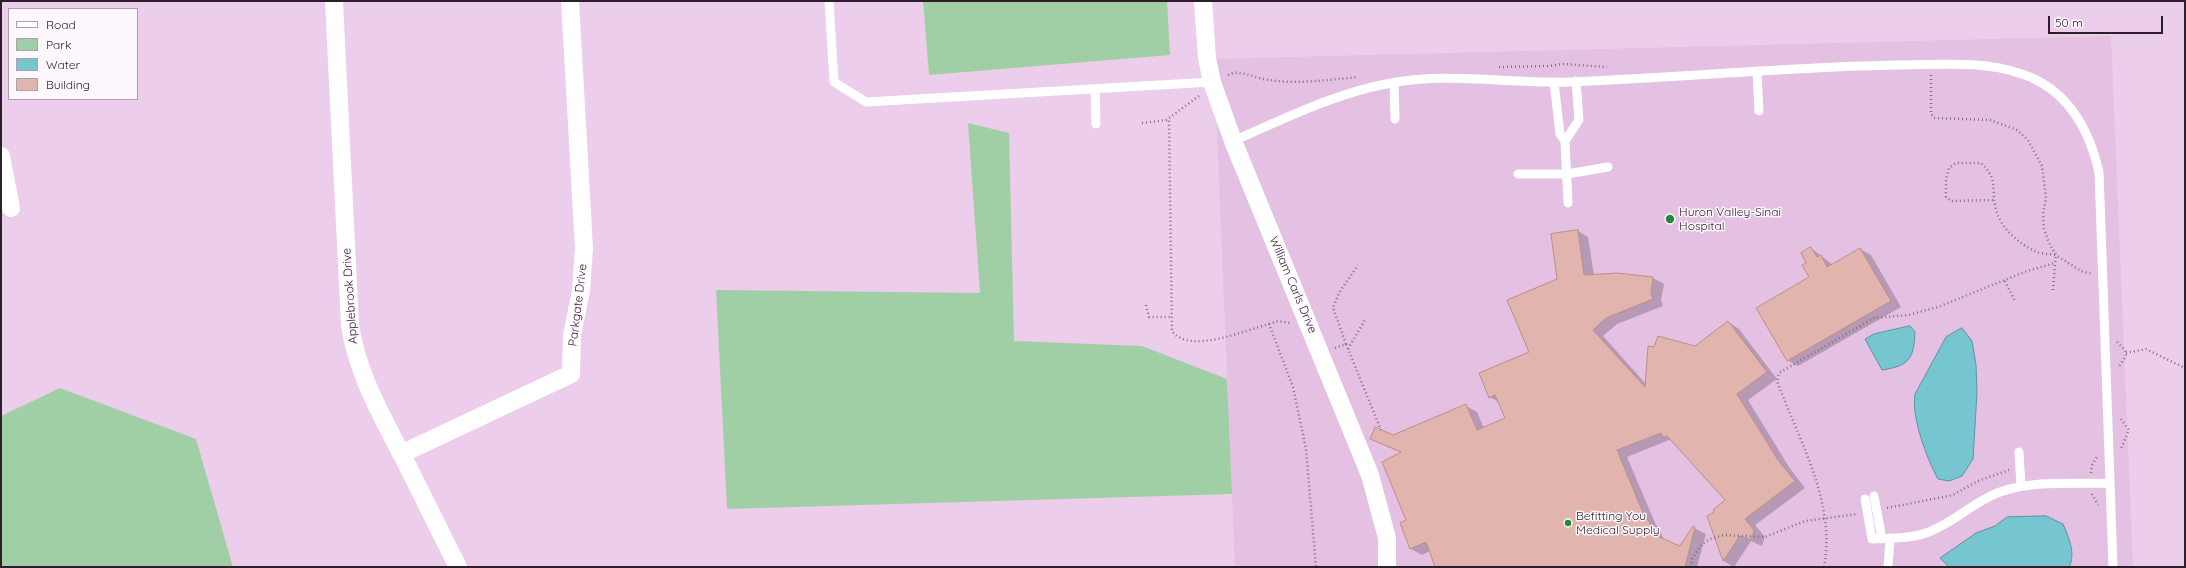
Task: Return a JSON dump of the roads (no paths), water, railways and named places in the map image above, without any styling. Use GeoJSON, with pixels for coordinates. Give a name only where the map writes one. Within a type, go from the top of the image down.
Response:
{"type":"FeatureCollection","features":[{"type":"Feature","properties":{"kind":"street","name":"Applebrook Drive"},"geometry":{"type":"LineString","coordinates":[[334,1],[351,331],[357,361],[383,419],[458,567]]}},
{"type":"Feature","properties":{"kind":"street","name":"Parkgate Drive"},"geometry":{"type":"LineString","coordinates":[[401,454],[571,374],[572,334],[581,291],[584,248],[570,1]]}},
{"type":"Feature","properties":{"kind":"street","name":"William Carls Drive"},"geometry":{"type":"LineString","coordinates":[[1203,1],[1207,58],[1212,82],[1233,141],[1370,475],[1387,538],[1387,567]]}},
{"type":"Feature","properties":{"kind":"street"},"geometry":{"type":"LineString","coordinates":[[1,156],[11,208]]}},
{"type":"Feature","properties":{"kind":"lane"},"geometry":{"type":"LineString","coordinates":[[829,1],[834,82],[866,102],[1212,82]]}},
{"type":"Feature","properties":{"kind":"lane"},"geometry":{"type":"LineString","coordinates":[[1233,141],[1333,98],[1366,88],[1394,82],[1419,80],[1554,82],[1837,66],[1959,64],[1992,66],[2023,74],[2044,85],[2065,101],[2084,125],[2094,147],[2099,172],[2113,567]]}},
{"type":"Feature","properties":{"kind":"lane"},"geometry":{"type":"LineString","coordinates":[[1757,71],[1759,111]]}},
{"type":"Feature","properties":{"kind":"lane"},"geometry":{"type":"LineString","coordinates":[[1565,141],[1579,120],[1576,81]]}},
{"type":"Feature","properties":{"kind":"lane"},"geometry":{"type":"LineString","coordinates":[[1394,82],[1395,119]]}},
{"type":"Feature","properties":{"kind":"lane"},"geometry":{"type":"LineString","coordinates":[[1554,82],[1560,134],[1565,141],[1568,203]]}},
{"type":"Feature","properties":{"kind":"lane"},"geometry":{"type":"LineString","coordinates":[[1095,89],[1096,124]]}},
{"type":"Feature","properties":{"kind":"lane"},"geometry":{"type":"LineString","coordinates":[[1518,174],[1567,174],[1608,167]]}},
{"type":"Feature","properties":{"kind":"lane"},"geometry":{"type":"LineString","coordinates":[[2019,452],[2021,486]]}},
{"type":"Feature","properties":{"kind":"lane"},"geometry":{"type":"LineString","coordinates":[[1870,498],[1873,512],[1872,539],[1915,536],[1928,533],[1984,500],[2021,486],[2109,483]]}},
{"type":"Feature","properties":{"kind":"lane"},"geometry":{"type":"LineString","coordinates":[[1873,512],[1886,538],[1888,567]]}},
{"type":"Feature","properties":{"kind":"water"},"geometry":{"type":"Polygon","coordinates":[[[1910,326],[1915,332],[1913,349],[1908,360],[1898,366],[1882,370],[1865,339],[1874,334],[1910,326]]]}},
{"type":"Feature","properties":{"kind":"water"},"geometry":{"type":"Polygon","coordinates":[[[1962,328],[1972,341],[1976,365],[1977,393],[1973,459],[1962,476],[1949,481],[1938,479],[1929,461],[1921,438],[1914,403],[1915,394],[1946,337],[1962,328]]]}},
{"type":"Feature","properties":{"kind":"water"},"geometry":{"type":"Polygon","coordinates":[[[2046,516],[2063,524],[2072,551],[2069,567],[1949,567],[1940,558],[1976,533],[1995,526],[2007,517],[2046,516]]]}},
{"type":"Feature","properties":{"kind":"place","name":"Huron Valley-Sinai Hospital"},"geometry":{"type":"Point","coordinates":[1670,219]}},
{"type":"Feature","properties":{"kind":"place","name":"Befitting You Medical Supply"},"geometry":{"type":"Point","coordinates":[1568,523]}}]}
